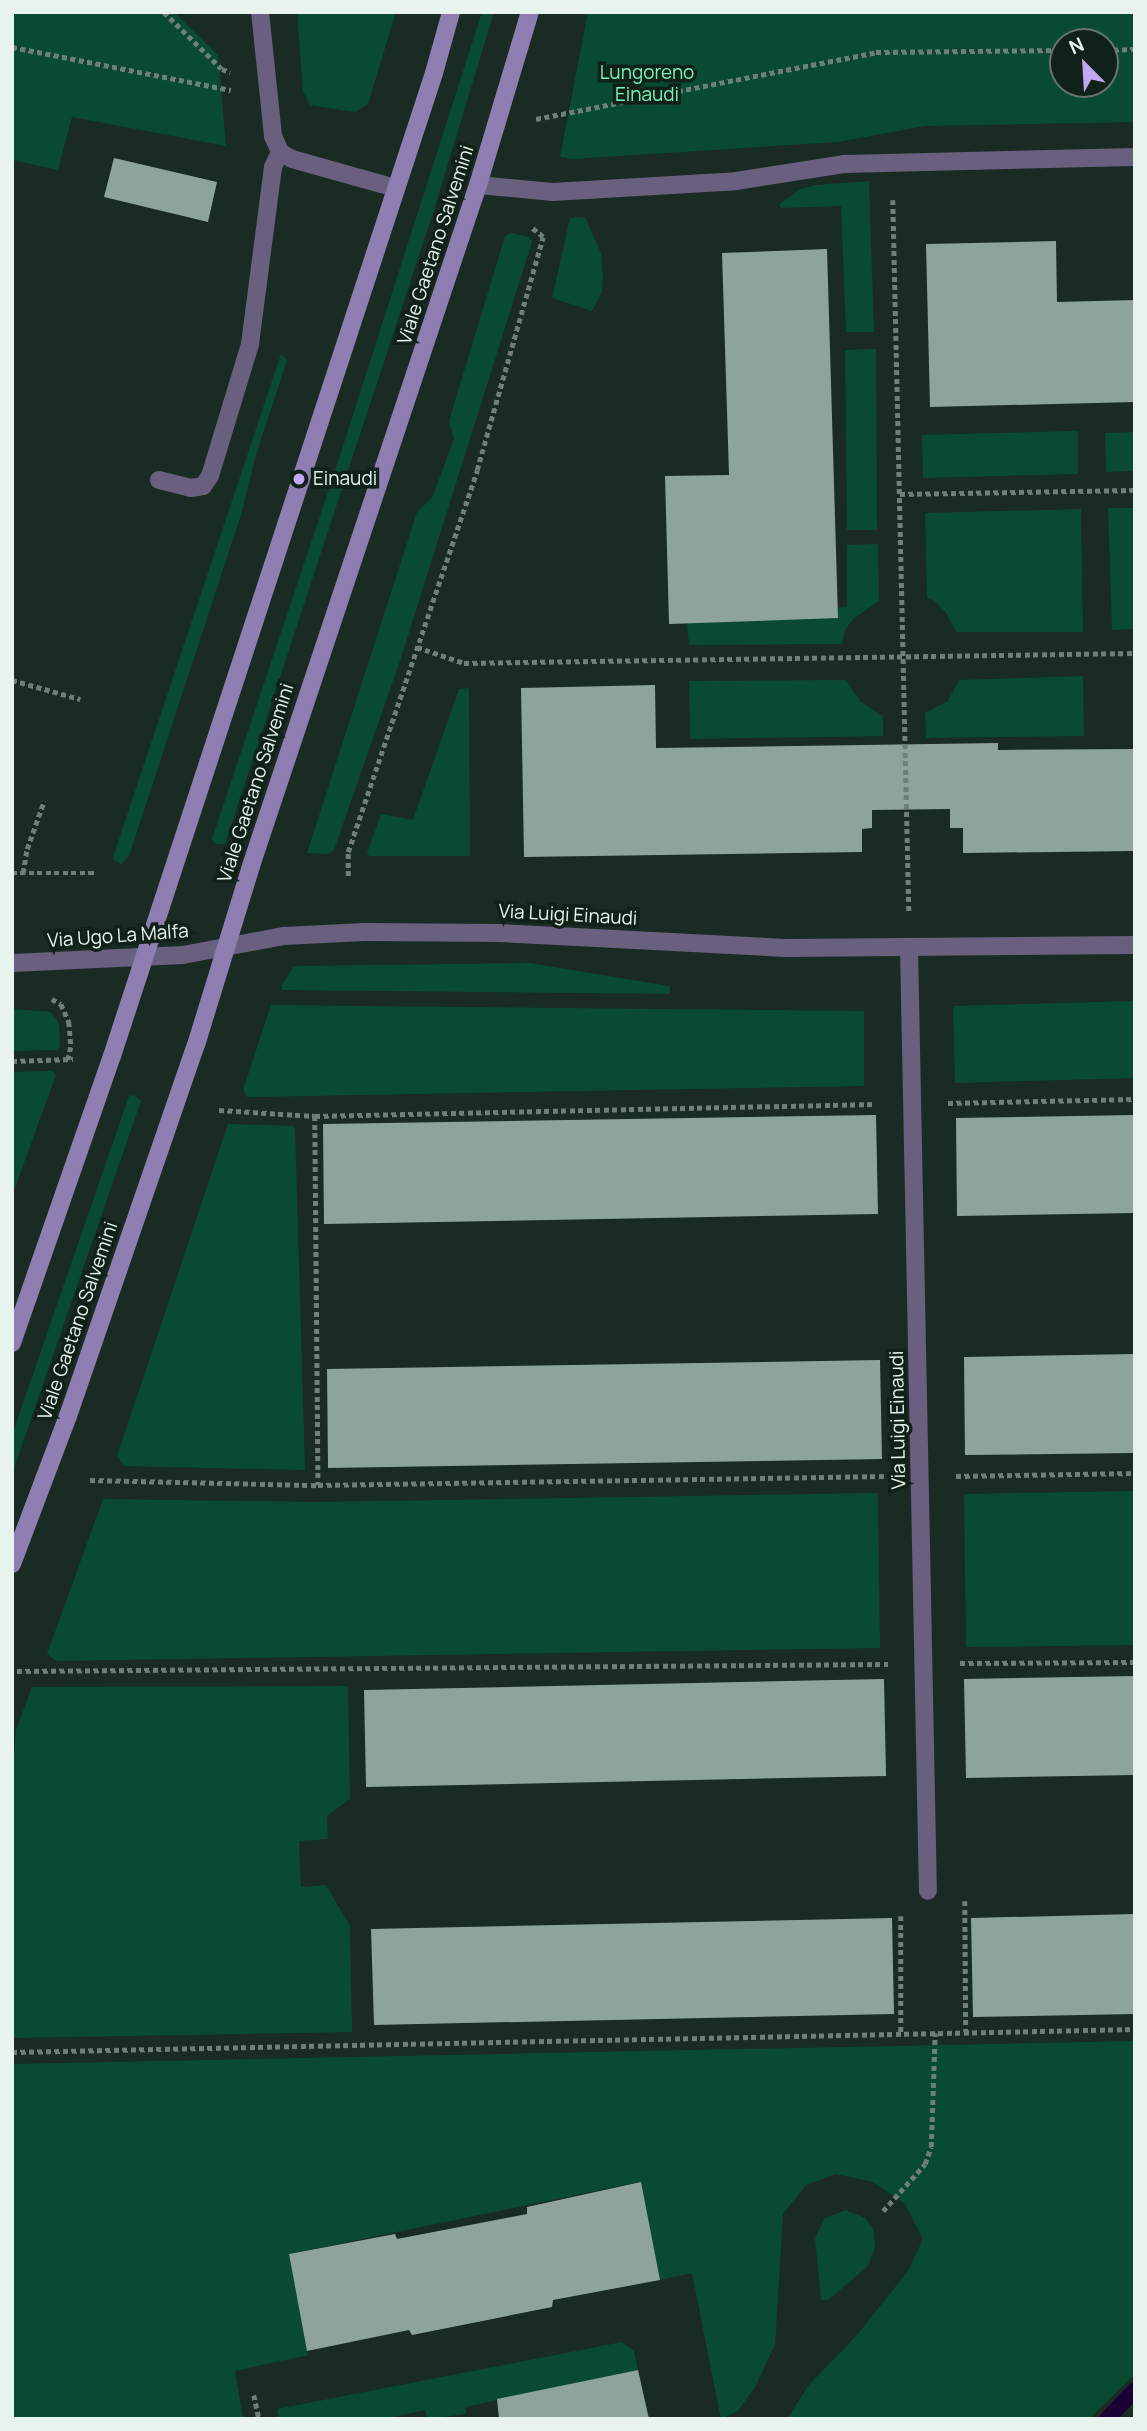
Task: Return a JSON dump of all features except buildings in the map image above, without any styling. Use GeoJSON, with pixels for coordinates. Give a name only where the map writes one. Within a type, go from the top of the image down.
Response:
{"type":"FeatureCollection","features":[{"type":"Feature","properties":{"kind":"main road"},"geometry":{"type":"LineString","coordinates":[[12,1343],[143,958],[435,73],[451,12]]}},
{"type":"Feature","properties":{"kind":"main road","name":"Viale Gaetano Salvemini"},"geometry":{"type":"LineString","coordinates":[[12,1564],[68,1416],[226,947],[303,707],[500,118],[530,12]]}},
{"type":"Feature","properties":{"kind":"street"},"geometry":{"type":"LineString","coordinates":[[260,12],[273,136],[280,152],[292,159],[395,188]]}},
{"type":"Feature","properties":{"kind":"street"},"geometry":{"type":"LineString","coordinates":[[159,480],[191,488],[203,486],[210,476],[250,344],[274,167],[280,152]]}},
{"type":"Feature","properties":{"kind":"street"},"geometry":{"type":"LineString","coordinates":[[478,185],[552,192],[736,181],[813,167],[1135,157]]}},
{"type":"Feature","properties":{"kind":"street","name":"Via Luigi Einaudi"},"geometry":{"type":"LineString","coordinates":[[226,947],[285,936],[378,932],[500,933],[785,948],[1135,945]]}},
{"type":"Feature","properties":{"kind":"street","name":"Via Ugo La Malfa"},"geometry":{"type":"LineString","coordinates":[[12,963],[143,958],[226,947]]}},
{"type":"Feature","properties":{"kind":"street","name":"Via Luigi Einaudi"},"geometry":{"type":"LineString","coordinates":[[909,948],[928,1891]]}},
{"type":"Feature","properties":{"kind":"path"},"geometry":{"type":"LineString","coordinates":[[164,12],[222,69],[231,72]]}},
{"type":"Feature","properties":{"kind":"path"},"geometry":{"type":"LineString","coordinates":[[12,47],[232,90]]}},
{"type":"Feature","properties":{"kind":"path"},"geometry":{"type":"LineString","coordinates":[[500,118],[550,117],[876,52],[1049,50]]}},
{"type":"Feature","properties":{"kind":"path"},"geometry":{"type":"LineString","coordinates":[[892,163],[909,948]]}},
{"type":"Feature","properties":{"kind":"path"},"geometry":{"type":"LineString","coordinates":[[348,876],[348,852],[477,470],[543,237],[529,224]]}},
{"type":"Feature","properties":{"kind":"path"},"geometry":{"type":"LineString","coordinates":[[900,494],[1135,490]]}},
{"type":"Feature","properties":{"kind":"path"},"geometry":{"type":"LineString","coordinates":[[417,647],[464,663],[1135,653]]}},
{"type":"Feature","properties":{"kind":"path"},"geometry":{"type":"LineString","coordinates":[[12,680],[80,699]]}},
{"type":"Feature","properties":{"kind":"path"},"geometry":{"type":"LineString","coordinates":[[23,873],[27,849],[44,801]]}},
{"type":"Feature","properties":{"kind":"path"},"geometry":{"type":"LineString","coordinates":[[12,873],[97,873]]}},
{"type":"Feature","properties":{"kind":"path"},"geometry":{"type":"LineString","coordinates":[[12,1061],[68,1060],[71,1034],[65,1011],[53,999],[45,998]]}},
{"type":"Feature","properties":{"kind":"path"},"geometry":{"type":"LineString","coordinates":[[219,1110],[315,1115],[1135,1099]]}},
{"type":"Feature","properties":{"kind":"path"},"geometry":{"type":"LineString","coordinates":[[315,1115],[318,1486]]}},
{"type":"Feature","properties":{"kind":"path"},"geometry":{"type":"LineString","coordinates":[[90,1480],[318,1486],[1135,1473]]}},
{"type":"Feature","properties":{"kind":"path"},"geometry":{"type":"LineString","coordinates":[[17,1671],[1135,1662]]}},
{"type":"Feature","properties":{"kind":"path"},"geometry":{"type":"LineString","coordinates":[[965,1890],[966,2033]]}},
{"type":"Feature","properties":{"kind":"path"},"geometry":{"type":"LineString","coordinates":[[901,1904],[901,2034]]}},
{"type":"Feature","properties":{"kind":"path"},"geometry":{"type":"LineString","coordinates":[[12,2052],[1135,2029]]}},
{"type":"Feature","properties":{"kind":"path"},"geometry":{"type":"LineString","coordinates":[[883,2211],[925,2164],[931,2147],[935,2033]]}},
{"type":"Feature","properties":{"kind":"path"},"geometry":{"type":"LineString","coordinates":[[254,2395],[259,2419]]}},
{"type":"Feature","properties":{"kind":"green space"},"geometry":{"type":"Polygon","coordinates":[[[12,12],[174,12],[218,55],[226,146],[72,117],[58,170],[12,160],[12,12]]]}},
{"type":"Feature","properties":{"kind":"green space"},"geometry":{"type":"Polygon","coordinates":[[[297,12],[396,12],[368,104],[355,112],[310,105],[303,91],[297,12]]]}},
{"type":"Feature","properties":{"kind":"green space"},"geometry":{"type":"Polygon","coordinates":[[[482,12],[494,12],[434,210],[225,844],[215,844],[212,839],[335,471],[482,12]]]}},
{"type":"Feature","properties":{"kind":"green space","name":"Lungoreno Einaudi"},"geometry":{"type":"Polygon","coordinates":[[[588,12],[1135,12],[1135,122],[925,126],[838,142],[572,159],[560,157],[588,12]]]}},
{"type":"Feature","properties":{"kind":"green space"},"geometry":{"type":"Polygon","coordinates":[[[869,181],[874,332],[846,332],[841,206],[781,208],[779,204],[801,189],[816,185],[869,181]]]}},
{"type":"Feature","properties":{"kind":"green space"},"geometry":{"type":"Polygon","coordinates":[[[585,217],[601,253],[603,275],[602,292],[592,311],[552,298],[570,218],[585,217]]]}},
{"type":"Feature","properties":{"kind":"green space"},"geometry":{"type":"Polygon","coordinates":[[[512,233],[529,237],[532,242],[400,661],[334,850],[329,854],[307,853],[417,512],[432,498],[454,439],[449,421],[505,236],[512,233]]]}},
{"type":"Feature","properties":{"kind":"green space"},"geometry":{"type":"Polygon","coordinates":[[[876,349],[877,530],[847,530],[845,350],[876,349]]]}},
{"type":"Feature","properties":{"kind":"green space"},"geometry":{"type":"Polygon","coordinates":[[[281,354],[287,360],[256,455],[241,515],[129,856],[121,864],[113,859],[116,848],[281,354]]]}},
{"type":"Feature","properties":{"kind":"green space"},"geometry":{"type":"Polygon","coordinates":[[[1078,431],[1078,474],[923,478],[922,435],[1078,431]]]}},
{"type":"Feature","properties":{"kind":"green space"},"geometry":{"type":"Polygon","coordinates":[[[1135,432],[1135,471],[1106,472],[1105,433],[1135,432]]]}},
{"type":"Feature","properties":{"kind":"green space"},"geometry":{"type":"Polygon","coordinates":[[[1108,508],[1135,508],[1135,629],[1112,630],[1108,508]]]}},
{"type":"Feature","properties":{"kind":"green space"},"geometry":{"type":"Polygon","coordinates":[[[1081,509],[1083,632],[956,632],[947,614],[935,601],[927,598],[925,513],[1081,509]]]}},
{"type":"Feature","properties":{"kind":"green space"},"geometry":{"type":"Polygon","coordinates":[[[878,544],[879,601],[853,619],[845,630],[842,644],[689,645],[687,623],[847,607],[847,545],[878,544]]]}},
{"type":"Feature","properties":{"kind":"green space"},"geometry":{"type":"Polygon","coordinates":[[[1083,676],[1084,736],[926,738],[925,713],[948,701],[959,680],[1083,676]]]}},
{"type":"Feature","properties":{"kind":"green space"},"geometry":{"type":"Polygon","coordinates":[[[846,680],[860,701],[883,716],[883,736],[690,739],[689,681],[846,680]]]}},
{"type":"Feature","properties":{"kind":"green space"},"geometry":{"type":"Polygon","coordinates":[[[469,688],[470,856],[369,856],[367,853],[381,814],[413,820],[459,689],[469,688]]]}},
{"type":"Feature","properties":{"kind":"green space"},"geometry":{"type":"Polygon","coordinates":[[[529,963],[670,986],[670,994],[282,990],[281,986],[293,967],[299,966],[529,963]]]}},
{"type":"Feature","properties":{"kind":"green space"},"geometry":{"type":"Polygon","coordinates":[[[1135,1001],[1135,1078],[955,1083],[953,1006],[1135,1001]]]}},
{"type":"Feature","properties":{"kind":"green space"},"geometry":{"type":"Polygon","coordinates":[[[271,1005],[864,1011],[864,1086],[247,1097],[243,1090],[271,1005]]]}},
{"type":"Feature","properties":{"kind":"green space"},"geometry":{"type":"Polygon","coordinates":[[[12,1009],[51,1012],[59,1024],[60,1046],[56,1050],[12,1051],[12,1009]]]}},
{"type":"Feature","properties":{"kind":"green space"},"geometry":{"type":"Polygon","coordinates":[[[52,1071],[56,1075],[12,1196],[12,1072],[52,1071]]]}},
{"type":"Feature","properties":{"kind":"green space"},"geometry":{"type":"Polygon","coordinates":[[[134,1095],[141,1101],[12,1474],[12,1435],[129,1096],[134,1095]]]}},
{"type":"Feature","properties":{"kind":"green space"},"geometry":{"type":"Polygon","coordinates":[[[228,1124],[295,1126],[305,1470],[124,1466],[117,1456],[228,1124]]]}},
{"type":"Feature","properties":{"kind":"green space"},"geometry":{"type":"Polygon","coordinates":[[[1135,1491],[1135,1645],[966,1647],[964,1494],[1135,1491]]]}},
{"type":"Feature","properties":{"kind":"green space"},"geometry":{"type":"Polygon","coordinates":[[[878,1493],[880,1648],[56,1661],[47,1654],[103,1499],[317,1502],[878,1493]]]}},
{"type":"Feature","properties":{"kind":"green space"},"geometry":{"type":"Polygon","coordinates":[[[348,1686],[350,1799],[327,1816],[328,1839],[299,1841],[301,1887],[326,1885],[350,1926],[352,2032],[12,2038],[12,1787],[16,1730],[32,1687],[348,1686]]]}},
{"type":"Feature","properties":{"kind":"green space"},"geometry":{"type":"Polygon","coordinates":[[[1135,2041],[1135,2374],[1089,2419],[787,2419],[808,2386],[857,2335],[908,2271],[923,2239],[905,2204],[873,2182],[836,2174],[806,2185],[783,2214],[775,2345],[755,2387],[738,2411],[721,2419],[692,2273],[660,2280],[640,2182],[289,2254],[308,2355],[235,2371],[243,2419],[12,2419],[12,2064],[1135,2041]]]}},
{"type":"Feature","properties":{"kind":"green space"},"geometry":{"type":"Polygon","coordinates":[[[846,2210],[865,2218],[874,2230],[875,2248],[868,2266],[828,2300],[821,2300],[815,2238],[825,2218],[846,2210]]]}},
{"type":"Feature","properties":{"kind":"green space"},"geometry":{"type":"Polygon","coordinates":[[[622,2342],[634,2351],[638,2370],[465,2407],[466,2414],[428,2419],[425,2410],[383,2419],[279,2419],[277,2409],[622,2342]]]}},
{"type":"Feature","properties":{"kind":"waterway"},"geometry":{"type":"LineString","coordinates":[[1107,2419],[1135,2390]]}},
{"type":"Feature","properties":{"kind":"place","name":"Einaudi"},"geometry":{"type":"Point","coordinates":[299,479]}}]}
